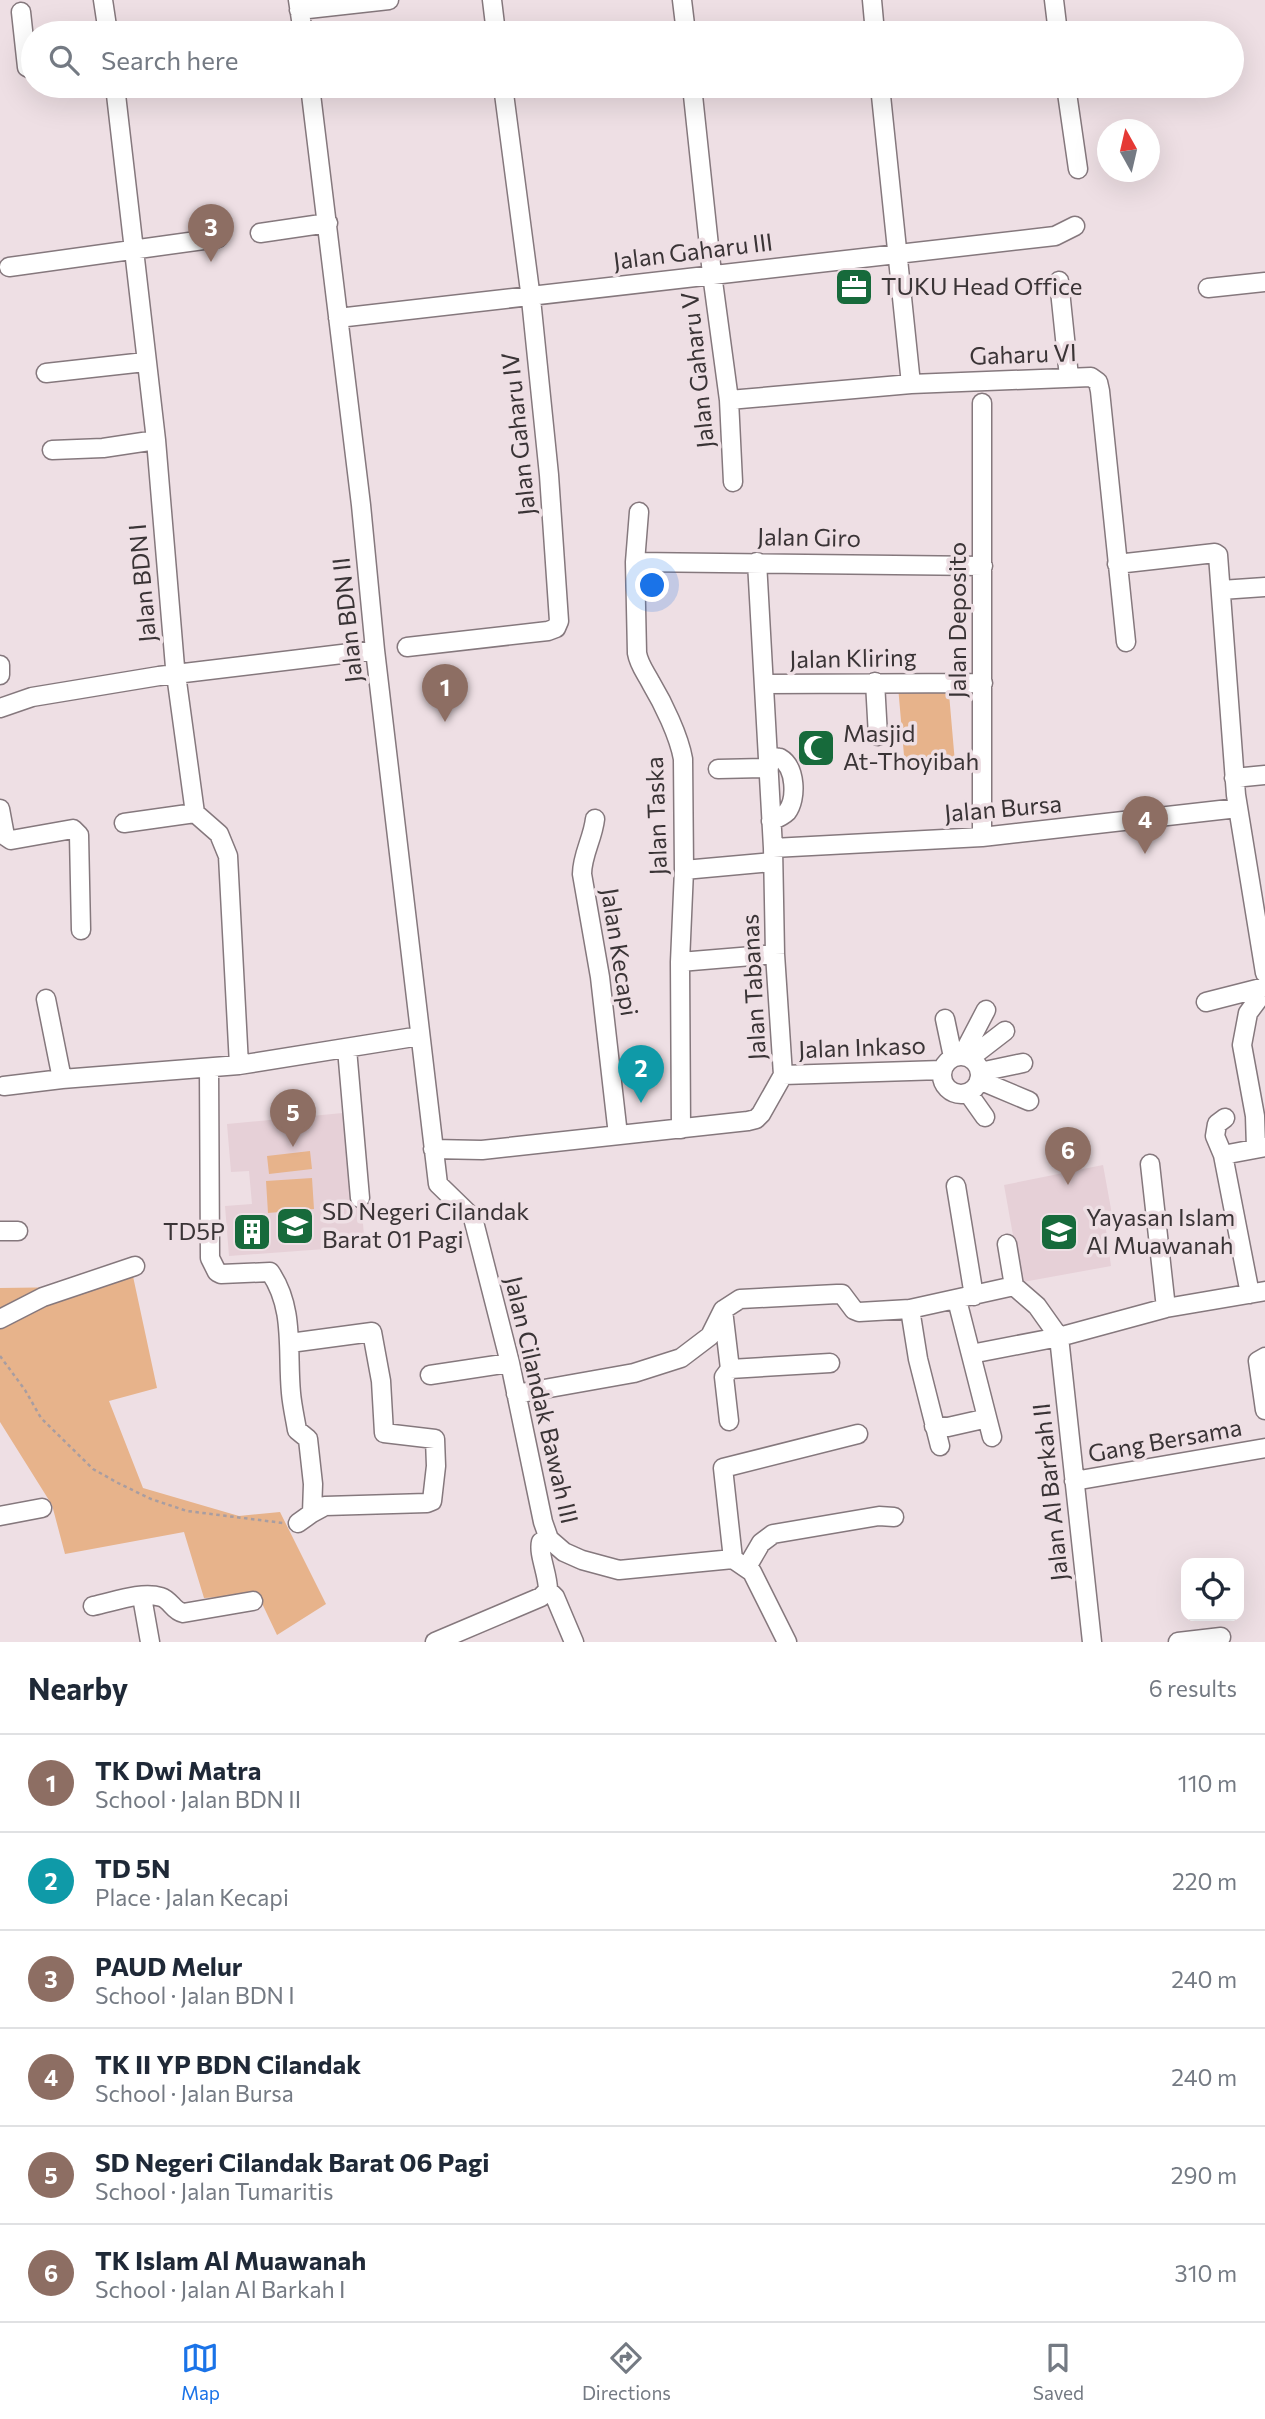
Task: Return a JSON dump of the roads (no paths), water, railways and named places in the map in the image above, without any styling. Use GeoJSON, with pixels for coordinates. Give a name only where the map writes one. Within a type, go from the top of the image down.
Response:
{"type":"FeatureCollection","features":[{"type":"Feature","properties":{"kind":"street"},"geometry":{"type":"LineString","coordinates":[[103,0],[106,21]]}},
{"type":"Feature","properties":{"kind":"street"},"geometry":{"type":"LineString","coordinates":[[299,5],[389,0]]}},
{"type":"Feature","properties":{"kind":"street"},"geometry":{"type":"LineString","coordinates":[[492,0],[495,21]]}},
{"type":"Feature","properties":{"kind":"street"},"geometry":{"type":"LineString","coordinates":[[682,0],[685,21]]}},
{"type":"Feature","properties":{"kind":"street"},"geometry":{"type":"LineString","coordinates":[[872,0],[874,21]]}},
{"type":"Feature","properties":{"kind":"street"},"geometry":{"type":"LineString","coordinates":[[1054,0],[1057,21]]}},
{"type":"Feature","properties":{"kind":"street"},"geometry":{"type":"LineString","coordinates":[[21,12],[22,21]]}},
{"type":"Feature","properties":{"kind":"street","name":"Jalan BDN I"},"geometry":{"type":"LineString","coordinates":[[116,98],[156,440],[176,673],[195,813]]}},
{"type":"Feature","properties":{"kind":"street","name":"Jalan BDN II"},"geometry":{"type":"LineString","coordinates":[[312,98],[361,505],[375,650],[433,1149]]}},
{"type":"Feature","properties":{"kind":"street","name":"Jalan Gaharu IV"},"geometry":{"type":"LineString","coordinates":[[407,647],[548,631],[558,624],[549,485],[531,296],[505,98]]}},
{"type":"Feature","properties":{"kind":"street","name":"Jalan Gaharu V"},"geometry":{"type":"LineString","coordinates":[[693,98],[729,400],[733,482]]}},
{"type":"Feature","properties":{"kind":"street"},"geometry":{"type":"LineString","coordinates":[[881,98],[911,384]]}},
{"type":"Feature","properties":{"kind":"street"},"geometry":{"type":"LineString","coordinates":[[1068,98],[1078,169]]}},
{"type":"Feature","properties":{"kind":"street"},"geometry":{"type":"LineString","coordinates":[[260,233],[328,223]]}},
{"type":"Feature","properties":{"kind":"street","name":"Jalan Gaharu III"},"geometry":{"type":"LineString","coordinates":[[338,318],[1055,236],[1075,226]]}},
{"type":"Feature","properties":{"kind":"street"},"geometry":{"type":"LineString","coordinates":[[9,267],[218,239]]}},
{"type":"Feature","properties":{"kind":"street"},"geometry":{"type":"LineString","coordinates":[[1059,281],[1069,377]]}},
{"type":"Feature","properties":{"kind":"street"},"geometry":{"type":"LineString","coordinates":[[1208,288],[1265,282]]}},
{"type":"Feature","properties":{"kind":"street"},"geometry":{"type":"LineString","coordinates":[[46,373],[145,362]]}},
{"type":"Feature","properties":{"kind":"street","name":"Gaharu VI"},"geometry":{"type":"LineString","coordinates":[[729,400],[911,384],[1091,377],[1098,382],[1126,642]]}},
{"type":"Feature","properties":{"kind":"street","name":"Jalan Deposito"},"geometry":{"type":"LineString","coordinates":[[982,403],[982,837]]}},
{"type":"Feature","properties":{"kind":"street"},"geometry":{"type":"LineString","coordinates":[[52,450],[103,448],[156,440]]}},
{"type":"Feature","properties":{"kind":"street","name":"Jalan Taska"},"geometry":{"type":"LineString","coordinates":[[639,512],[635,562],[639,662],[652,684],[683,759],[681,1129]]}},
{"type":"Feature","properties":{"kind":"street"},"geometry":{"type":"LineString","coordinates":[[1117,564],[1215,552],[1218,555],[1234,778],[1265,973]]}},
{"type":"Feature","properties":{"kind":"street","name":"Jalan Giro"},"geometry":{"type":"LineString","coordinates":[[635,562],[982,566]]}},
{"type":"Feature","properties":{"kind":"street"},"geometry":{"type":"LineString","coordinates":[[718,769],[769,762],[757,562]]}},
{"type":"Feature","properties":{"kind":"street"},"geometry":{"type":"LineString","coordinates":[[1221,590],[1265,587]]}},
{"type":"Feature","properties":{"kind":"street"},"geometry":{"type":"LineString","coordinates":[[0,708],[32,697],[176,673],[375,650]]}},
{"type":"Feature","properties":{"kind":"street"},"geometry":{"type":"LineString","coordinates":[[0,665],[0,675]]}},
{"type":"Feature","properties":{"kind":"street"},"geometry":{"type":"LineString","coordinates":[[875,682],[878,736]]}},
{"type":"Feature","properties":{"kind":"street","name":"Jalan Kliring"},"geometry":{"type":"LineString","coordinates":[[765,684],[984,683]]}},
{"type":"Feature","properties":{"kind":"street","name":"Jalan Tabanas"},"geometry":{"type":"LineString","coordinates":[[433,1149],[482,1150],[681,1129],[756,1119],[761,1114],[783,1074],[775,954],[771,821],[786,814],[792,802],[794,785],[789,767],[780,758],[769,762]]}},
{"type":"Feature","properties":{"kind":"street"},"geometry":{"type":"LineString","coordinates":[[1234,778],[1265,775]]}},
{"type":"Feature","properties":{"kind":"street","name":"Jalan Bursa"},"geometry":{"type":"LineString","coordinates":[[684,870],[772,855],[982,837],[1238,808]]}},
{"type":"Feature","properties":{"kind":"street"},"geometry":{"type":"LineString","coordinates":[[0,809],[2,829],[5,836],[11,840],[73,829],[76,831],[81,845],[81,930]]}},
{"type":"Feature","properties":{"kind":"street"},"geometry":{"type":"LineString","coordinates":[[124,822],[195,813],[219,834],[228,856],[239,1065]]}},
{"type":"Feature","properties":{"kind":"street","name":"Jalan Kecapi"},"geometry":{"type":"LineString","coordinates":[[595,819],[582,874],[600,977],[618,1135]]}},
{"type":"Feature","properties":{"kind":"street"},"geometry":{"type":"LineString","coordinates":[[680,962],[775,954]]}},
{"type":"Feature","properties":{"kind":"street"},"geometry":{"type":"LineString","coordinates":[[1206,1002],[1265,988]]}},
{"type":"Feature","properties":{"kind":"street"},"geometry":{"type":"LineString","coordinates":[[1223,1155],[1261,1148],[1242,1045],[1248,1013],[1265,988]]}},
{"type":"Feature","properties":{"kind":"street"},"geometry":{"type":"LineString","coordinates":[[46,999],[62,1079]]}},
{"type":"Feature","properties":{"kind":"street"},"geometry":{"type":"LineString","coordinates":[[965,1070],[986,1010]]}},
{"type":"Feature","properties":{"kind":"street"},"geometry":{"type":"LineString","coordinates":[[945,1019],[985,1117]]}},
{"type":"Feature","properties":{"kind":"street"},"geometry":{"type":"LineString","coordinates":[[965,1070],[1005,1031]]}},
{"type":"Feature","properties":{"kind":"street"},"geometry":{"type":"LineString","coordinates":[[4,1086],[239,1065],[420,1036]]}},
{"type":"Feature","properties":{"kind":"street"},"geometry":{"type":"LineString","coordinates":[[347,1049],[360,1198]]}},
{"type":"Feature","properties":{"kind":"street"},"geometry":{"type":"LineString","coordinates":[[965,1070],[1023,1063]]}},
{"type":"Feature","properties":{"kind":"street"},"geometry":{"type":"LineString","coordinates":[[209,1068],[210,1258],[217,1272],[221,1274],[270,1272],[281,1288],[290,1343],[291,1392],[297,1430],[308,1439],[313,1484],[305,1518],[325,1506],[432,1501],[436,1466],[435,1439],[384,1433],[381,1381],[372,1332],[290,1343]]}},
{"type":"Feature","properties":{"kind":"street"},"geometry":{"type":"LineString","coordinates":[[965,1070],[1029,1101]]}},
{"type":"Feature","properties":{"kind":"street","name":"Jalan Inkaso"},"geometry":{"type":"LineString","coordinates":[[783,1074],[965,1070]]}},
{"type":"Feature","properties":{"kind":"street"},"geometry":{"type":"LineString","coordinates":[[971,1354],[1059,1337],[1166,1308],[1257,1293],[1215,1132],[1217,1124],[1225,1118]]}},
{"type":"Feature","properties":{"kind":"street","name":"Jalan Cilandak Bawah III"},"geometry":{"type":"LineString","coordinates":[[433,1149],[438,1184],[473,1218],[510,1363],[543,1522],[549,1539],[541,1542],[539,1548],[547,1571],[548,1590]]}},
{"type":"Feature","properties":{"kind":"street"},"geometry":{"type":"LineString","coordinates":[[1150,1164],[1166,1308]]}},
{"type":"Feature","properties":{"kind":"street"},"geometry":{"type":"LineString","coordinates":[[956,1186],[971,1354],[992,1437]]}},
{"type":"Feature","properties":{"kind":"street"},"geometry":{"type":"LineString","coordinates":[[1007,1244],[1014,1286],[1037,1307],[1059,1337]]}},
{"type":"Feature","properties":{"kind":"street"},"geometry":{"type":"LineString","coordinates":[[0,1319],[43,1297],[135,1266]]}},
{"type":"Feature","properties":{"kind":"street"},"geometry":{"type":"LineString","coordinates":[[516,1394],[634,1373],[681,1358],[710,1336],[723,1310],[740,1299],[837,1294],[845,1297],[856,1312],[910,1309],[1014,1286]]}},
{"type":"Feature","properties":{"kind":"street"},"geometry":{"type":"LineString","coordinates":[[910,1309],[918,1359],[940,1446]]}},
{"type":"Feature","properties":{"kind":"street"},"geometry":{"type":"LineString","coordinates":[[723,1310],[730,1369],[724,1377],[729,1421]]}},
{"type":"Feature","properties":{"kind":"street","name":"Jalan Al Barkah II"},"geometry":{"type":"LineString","coordinates":[[1059,1337],[1092,1642]]}},
{"type":"Feature","properties":{"kind":"street","name":"Gang Bersama"},"geometry":{"type":"LineString","coordinates":[[1265,1357],[1259,1359],[1258,1363],[1265,1410]]}},
{"type":"Feature","properties":{"kind":"street"},"geometry":{"type":"LineString","coordinates":[[429,1375],[510,1363]]}},
{"type":"Feature","properties":{"kind":"street"},"geometry":{"type":"LineString","coordinates":[[730,1369],[830,1363]]}},
{"type":"Feature","properties":{"kind":"street"},"geometry":{"type":"LineString","coordinates":[[934,1426],[948,1427],[979,1420]]}},
{"type":"Feature","properties":{"kind":"street"},"geometry":{"type":"LineString","coordinates":[[740,1563],[723,1468],[726,1465],[858,1434]]}},
{"type":"Feature","properties":{"kind":"street","name":"Gang Bersama"},"geometry":{"type":"LineString","coordinates":[[1074,1482],[1265,1448]]}},
{"type":"Feature","properties":{"kind":"street"},"geometry":{"type":"LineString","coordinates":[[0,1516],[42,1508]]}},
{"type":"Feature","properties":{"kind":"street"},"geometry":{"type":"LineString","coordinates":[[740,1563],[773,1534],[879,1516],[894,1517]]}},
{"type":"Feature","properties":{"kind":"street"},"geometry":{"type":"LineString","coordinates":[[549,1539],[573,1556],[619,1570],[740,1563],[752,1572],[759,1583],[787,1642]]}},
{"type":"Feature","properties":{"kind":"street"},"geometry":{"type":"LineString","coordinates":[[435,1642],[541,1597],[548,1590],[555,1597],[574,1642]]}},
{"type":"Feature","properties":{"kind":"street"},"geometry":{"type":"LineString","coordinates":[[93,1606],[156,1596],[167,1599],[178,1612],[183,1613],[253,1601]]}},
{"type":"Feature","properties":{"kind":"street"},"geometry":{"type":"LineString","coordinates":[[142,1597],[150,1642]]}},
{"type":"Feature","properties":{"kind":"street"},"geometry":{"type":"LineString","coordinates":[[1178,1642],[1222,1637]]}},
{"type":"Feature","properties":{"kind":"place","name":"PAUD Melur"},"geometry":{"type":"Point","coordinates":[211,262]}},
{"type":"Feature","properties":{"kind":"place","name":"TUKU Head Office"},"geometry":{"type":"Point","coordinates":[854,287]}},
{"type":"Feature","properties":{"kind":"place","name":"TK Dwi Matra"},"geometry":{"type":"Point","coordinates":[445,722]}},
{"type":"Feature","properties":{"kind":"place","name":"Masjid At-Thoyibah"},"geometry":{"type":"Point","coordinates":[816,748]}},
{"type":"Feature","properties":{"kind":"place","name":"TK II YP BDN Cilandak"},"geometry":{"type":"Point","coordinates":[1145,854]}},
{"type":"Feature","properties":{"kind":"place","name":"TD 5N"},"geometry":{"type":"Point","coordinates":[641,1103]}},
{"type":"Feature","properties":{"kind":"place","name":"SD Negeri Cilandak Barat 06 Pagi"},"geometry":{"type":"Point","coordinates":[293,1147]}},
{"type":"Feature","properties":{"kind":"place","name":"TK Islam Al Muawanah"},"geometry":{"type":"Point","coordinates":[1068,1185]}},
{"type":"Feature","properties":{"kind":"place","name":"SD Negeri Cilandak Barat 01 Pagi"},"geometry":{"type":"Point","coordinates":[295,1226]}},
{"type":"Feature","properties":{"kind":"place","name":"TD5P"},"geometry":{"type":"Point","coordinates":[252,1232]}},
{"type":"Feature","properties":{"kind":"place","name":"Yayasan Islam Al Muawanah"},"geometry":{"type":"Point","coordinates":[1059,1232]}}]}
